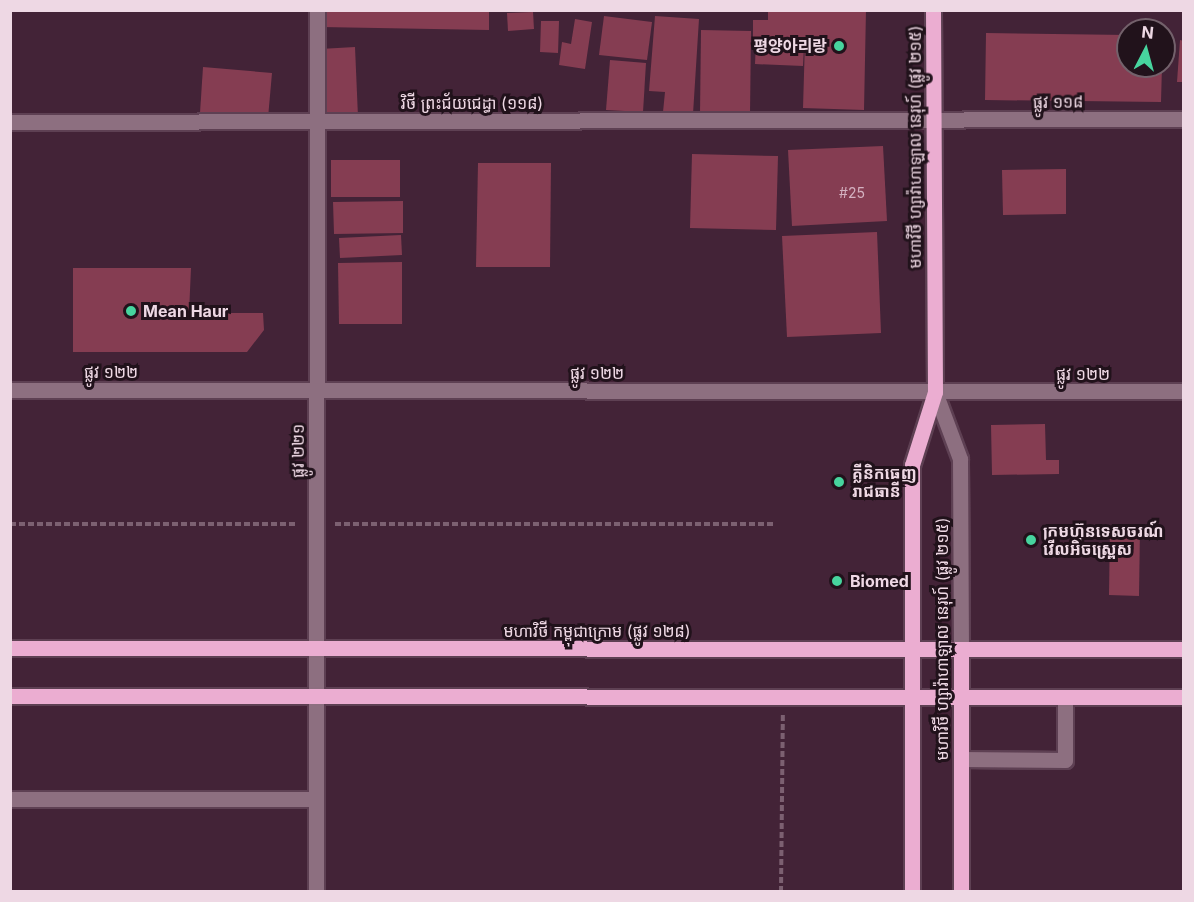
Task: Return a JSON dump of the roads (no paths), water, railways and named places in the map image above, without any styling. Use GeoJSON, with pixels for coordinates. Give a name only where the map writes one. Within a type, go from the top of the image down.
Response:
{"type":"FeatureCollection","features":[{"type":"Feature","properties":{"kind":"main road","name":"មហាវិថី ហ្សាវ៉ាហាឡាល នេរុហ៍ (ផ្លូវ ២១៥)"},"geometry":{"type":"LineString","coordinates":[[912,891],[912,465],[935,392],[933,10]]}},
{"type":"Feature","properties":{"kind":"main road","name":"មហាវិថី កម្ពុជាក្រោម (ផ្លូវ ១២៨)"},"geometry":{"type":"LineString","coordinates":[[10,648],[1184,649]]}},
{"type":"Feature","properties":{"kind":"main road","name":"មហាវិថី ហ្សាវ៉ាហាឡាល នេរុហ៍ (ផ្លូវ ២១៥)"},"geometry":{"type":"LineString","coordinates":[[961,650],[961,891]]}},
{"type":"Feature","properties":{"kind":"main road"},"geometry":{"type":"LineString","coordinates":[[10,696],[1184,697]]}},
{"type":"Feature","properties":{"kind":"street","name":"ផ្លូវ ២២១"},"geometry":{"type":"LineString","coordinates":[[316,891],[317,10]]}},
{"type":"Feature","properties":{"kind":"street","name":"ផ្លូវ ១១៨"},"geometry":{"type":"LineString","coordinates":[[933,120],[1184,119]]}},
{"type":"Feature","properties":{"kind":"street","name":"វិថី ព្រះជ័យជេដ្ធា (១១៨)"},"geometry":{"type":"LineString","coordinates":[[10,122],[933,120]]}},
{"type":"Feature","properties":{"kind":"street","name":"ផ្លូវ ១២២"},"geometry":{"type":"LineString","coordinates":[[10,390],[1184,392]]}},
{"type":"Feature","properties":{"kind":"street","name":"មហាវិថី ហ្សាវ៉ាហាឡាល នេរុហ៍ (ផ្លូវ ២១៥)"},"geometry":{"type":"LineString","coordinates":[[935,392],[960,459],[961,650]]}},
{"type":"Feature","properties":{"kind":"street"},"geometry":{"type":"LineString","coordinates":[[961,759],[1065,760],[1065,697]]}},
{"type":"Feature","properties":{"kind":"street"},"geometry":{"type":"LineString","coordinates":[[10,799],[316,799]]}},
{"type":"Feature","properties":{"kind":"place","name":"평양아리랑"},"geometry":{"type":"Point","coordinates":[839,46]}},
{"type":"Feature","properties":{"kind":"place","name":"Mean Haur"},"geometry":{"type":"Point","coordinates":[131,311]}},
{"type":"Feature","properties":{"kind":"place","name":"គ្លីនិកធ្មេញ រាជធានី"},"geometry":{"type":"Point","coordinates":[839,482]}},
{"type":"Feature","properties":{"kind":"place","name":"ក្រុមហ៊ុនទេសចរណ៍ វើលអិចស្រ្ពេស"},"geometry":{"type":"Point","coordinates":[1031,540]}},
{"type":"Feature","properties":{"kind":"place","name":"Biomed"},"geometry":{"type":"Point","coordinates":[837,581]}}]}
